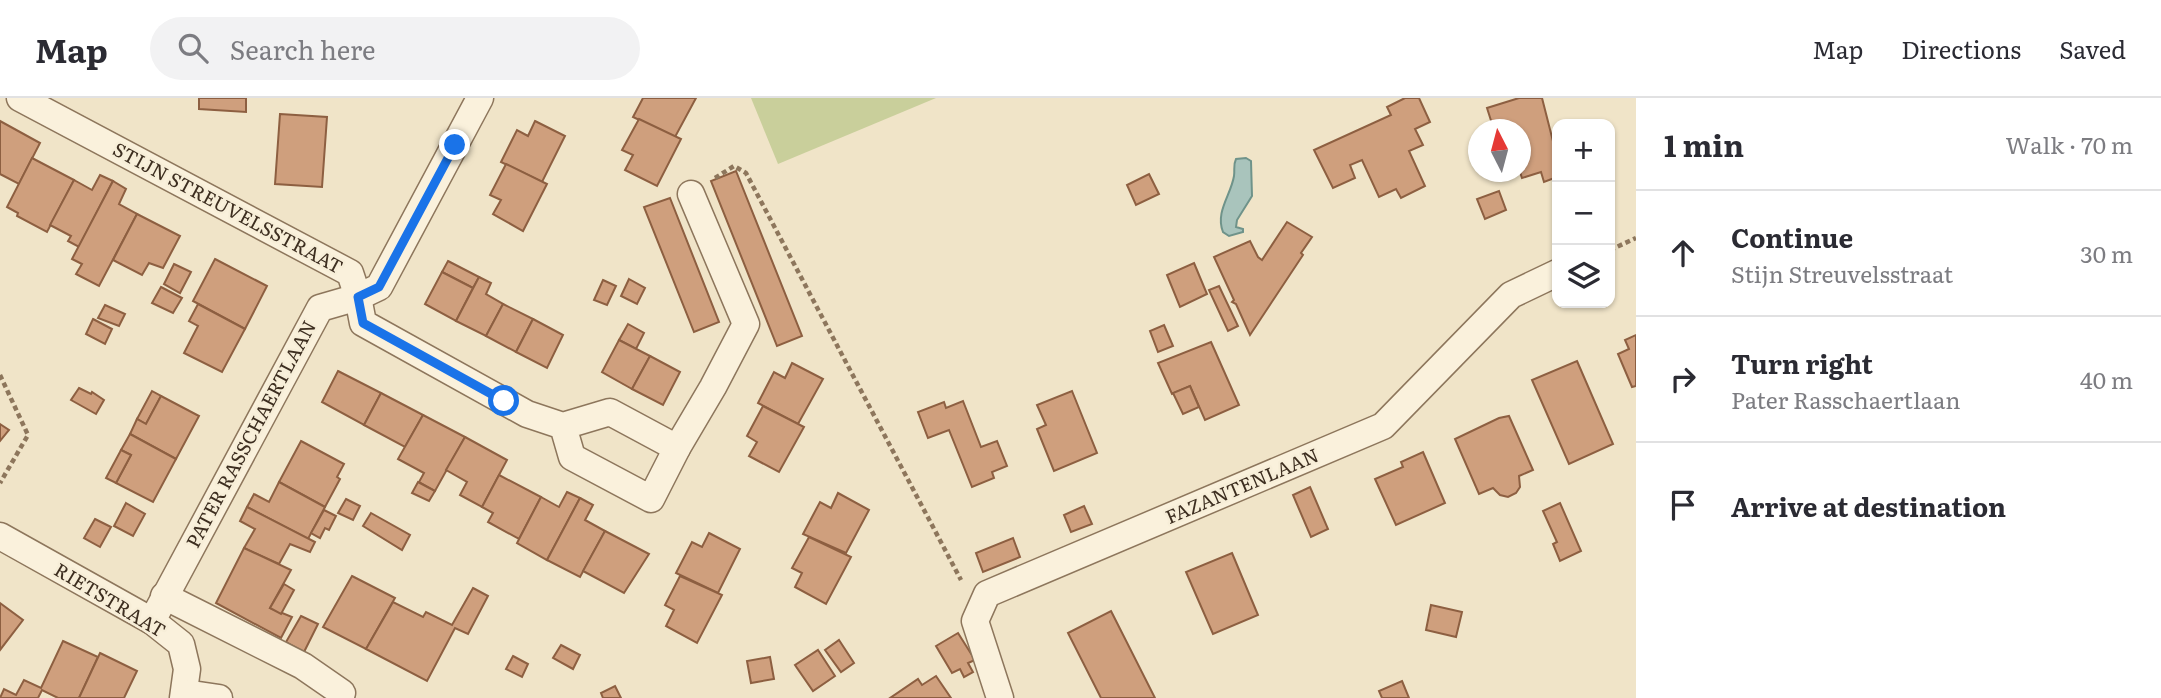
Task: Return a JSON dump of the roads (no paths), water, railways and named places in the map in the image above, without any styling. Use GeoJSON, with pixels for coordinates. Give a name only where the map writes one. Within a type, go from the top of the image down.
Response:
{"type":"FeatureCollection","features":[{"type":"Feature","properties":{"kind":"street","name":"STIJN STREUVELSSTRAAT"},"geometry":{"type":"LineString","coordinates":[[20,98],[44,104],[350,273],[363,323],[527,414],[564,426]]}},
{"type":"Feature","properties":{"kind":"street","name":"PATER RASSCHAERTLAAN"},"geometry":{"type":"LineString","coordinates":[[152,621],[320,308],[358,297],[379,287],[480,98]]}},
{"type":"Feature","properties":{"kind":"street"},"geometry":{"type":"LineString","coordinates":[[677,448],[610,411],[564,426],[572,457],[651,499],[746,324],[691,194]]}},
{"type":"Feature","properties":{"kind":"street","name":"FAZANTENLAAN"},"geometry":{"type":"LineString","coordinates":[[1000,698],[975,621],[987,594],[1383,426],[1511,295],[1552,276]]}},
{"type":"Feature","properties":{"kind":"street","name":"RIETSTRAAT"},"geometry":{"type":"LineString","coordinates":[[0,536],[152,621],[181,644],[187,669],[184,695],[219,698]]}},
{"type":"Feature","properties":{"kind":"street","name":"RIETSTRAAT"},"geometry":{"type":"LineString","coordinates":[[164,596],[303,666],[342,693],[340,698]]}},
{"type":"Feature","properties":{"kind":"water"},"geometry":{"type":"Polygon","coordinates":[[[1246,158],[1251,161],[1252,196],[1237,220],[1236,227],[1243,229],[1243,232],[1229,236],[1223,232],[1221,225],[1222,211],[1234,176],[1236,159],[1246,158]]]}}]}
